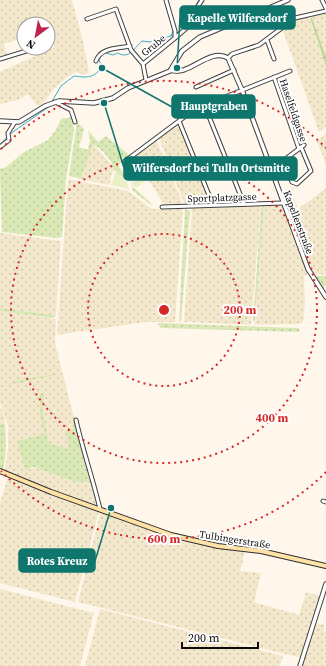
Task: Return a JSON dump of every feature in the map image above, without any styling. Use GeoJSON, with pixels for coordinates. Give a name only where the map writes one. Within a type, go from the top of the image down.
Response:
{"type":"FeatureCollection","features":[{"type":"Feature","properties":{"kind":"main road","name":"Tulbingerstraße"},"geometry":{"type":"LineString","coordinates":[[0,471],[51,492],[158,531],[189,540],[218,546],[261,551],[326,566]]}},
{"type":"Feature","properties":{"kind":"street","name":"Grube"},"geometry":{"type":"LineString","coordinates":[[146,80],[143,64],[175,37],[175,31],[166,0]]}},
{"type":"Feature","properties":{"kind":"street"},"geometry":{"type":"LineString","coordinates":[[175,37],[198,18],[198,6],[202,0]]}},
{"type":"Feature","properties":{"kind":"street"},"geometry":{"type":"LineString","coordinates":[[171,70],[182,51],[196,39],[221,27],[288,0]]}},
{"type":"Feature","properties":{"kind":"street"},"geometry":{"type":"LineString","coordinates":[[322,0],[326,8]]}},
{"type":"Feature","properties":{"kind":"street"},"geometry":{"type":"LineString","coordinates":[[87,19],[116,9],[132,49],[143,64]]}},
{"type":"Feature","properties":{"kind":"street"},"geometry":{"type":"LineString","coordinates":[[0,121],[21,121],[50,104],[101,102],[113,98],[128,88],[171,70],[175,71],[185,69],[216,56],[221,55],[228,58],[232,54],[244,52],[267,40],[295,18],[326,11]]}},
{"type":"Feature","properties":{"kind":"street"},"geometry":{"type":"LineString","coordinates":[[267,40],[274,59]]}},
{"type":"Feature","properties":{"kind":"street"},"geometry":{"type":"LineString","coordinates":[[96,61],[98,56],[104,51],[132,49]]}},
{"type":"Feature","properties":{"kind":"street"},"geometry":{"type":"LineString","coordinates":[[0,59],[16,54]]}},
{"type":"Feature","properties":{"kind":"street","name":"Kapellenstraße"},"geometry":{"type":"LineString","coordinates":[[228,58],[242,90],[308,269],[326,297]]}},
{"type":"Feature","properties":{"kind":"street"},"geometry":{"type":"LineString","coordinates":[[196,87],[234,70]]}},
{"type":"Feature","properties":{"kind":"street","name":"Haselfeldgasse"},"geometry":{"type":"LineString","coordinates":[[124,162],[204,104],[290,70]]}},
{"type":"Feature","properties":{"kind":"street","name":"Haselfeldgasse"},"geometry":{"type":"LineString","coordinates":[[274,77],[311,171],[297,184],[292,182],[283,161]]}},
{"type":"Feature","properties":{"kind":"street"},"geometry":{"type":"LineString","coordinates":[[50,104],[71,110],[75,122]]}},
{"type":"Feature","properties":{"kind":"street"},"geometry":{"type":"LineString","coordinates":[[204,104],[244,204]]}},
{"type":"Feature","properties":{"kind":"street"},"geometry":{"type":"LineString","coordinates":[[179,121],[213,206]]}},
{"type":"Feature","properties":{"kind":"street"},"geometry":{"type":"LineString","coordinates":[[0,147],[9,140],[8,136],[15,122]]}},
{"type":"Feature","properties":{"kind":"street","name":"Haselfeldgasse"},"geometry":{"type":"LineString","coordinates":[[271,170],[301,147]]}},
{"type":"Feature","properties":{"kind":"street","name":"Sportplatzgasse"},"geometry":{"type":"LineString","coordinates":[[162,207],[284,203]]}},
{"type":"Feature","properties":{"kind":"street"},"geometry":{"type":"LineString","coordinates":[[76,420],[82,450],[93,476],[100,509]]}},
{"type":"Feature","properties":{"kind":"street"},"geometry":{"type":"LineString","coordinates":[[300,666],[326,584]]}},
{"type":"Feature","properties":{"kind":"shaded area"},"geometry":{"type":"Polygon","coordinates":[[[0,0],[72,0],[83,41],[89,72],[84,75],[76,72],[67,77],[56,87],[42,104],[37,106],[28,94],[18,100],[0,104],[0,72],[35,56],[56,56],[56,16],[16,16],[16,40],[4,44],[7,55],[0,57],[0,0]]]}},
{"type":"Feature","properties":{"kind":"shaded area"},"geometry":{"type":"Polygon","coordinates":[[[326,14],[326,57],[312,18],[313,16],[326,14]]]}},
{"type":"Feature","properties":{"kind":"shaded area"},"geometry":{"type":"Polygon","coordinates":[[[309,17],[326,66],[326,127],[319,132],[282,28],[294,20],[309,17]]]}},
{"type":"Feature","properties":{"kind":"shaded area"},"geometry":{"type":"Polygon","coordinates":[[[178,123],[187,142],[210,204],[185,205],[177,186],[159,138],[178,123]]]}},
{"type":"Feature","properties":{"kind":"shaded area"},"geometry":{"type":"Polygon","coordinates":[[[326,134],[326,165],[317,141],[326,134]]]}},
{"type":"Feature","properties":{"kind":"shaded area"},"geometry":{"type":"Polygon","coordinates":[[[156,139],[182,202],[182,206],[165,206],[134,157],[156,139]]]}},
{"type":"Feature","properties":{"kind":"shaded area"},"geometry":{"type":"Polygon","coordinates":[[[93,144],[114,167],[109,185],[81,179],[87,156],[93,144]]]}},
{"type":"Feature","properties":{"kind":"shaded area"},"geometry":{"type":"Polygon","coordinates":[[[68,179],[128,191],[152,209],[183,208],[175,322],[145,322],[57,335],[68,179]]]}},
{"type":"Feature","properties":{"kind":"shaded area"},"geometry":{"type":"Polygon","coordinates":[[[293,187],[294,189],[290,192],[298,207],[290,213],[282,193],[293,187]]]}},
{"type":"Feature","properties":{"kind":"shaded area"},"geometry":{"type":"Polygon","coordinates":[[[326,188],[326,275],[314,274],[308,263],[290,215],[326,188]]]}},
{"type":"Feature","properties":{"kind":"shaded area"},"geometry":{"type":"Polygon","coordinates":[[[264,205],[283,206],[308,273],[304,277],[305,304],[303,321],[300,324],[255,325],[264,205]]]}},
{"type":"Feature","properties":{"kind":"shaded area"},"geometry":{"type":"Polygon","coordinates":[[[261,206],[251,325],[184,322],[192,208],[261,206]]]}},
{"type":"Feature","properties":{"kind":"shaded area"},"geometry":{"type":"Polygon","coordinates":[[[0,233],[61,241],[56,315],[0,308],[0,233]]]}},
{"type":"Feature","properties":{"kind":"shaded area"},"geometry":{"type":"Polygon","coordinates":[[[0,311],[56,319],[55,343],[73,414],[73,429],[67,431],[69,449],[49,443],[42,408],[42,395],[44,394],[41,394],[40,409],[45,434],[17,442],[28,469],[36,468],[76,482],[92,484],[97,505],[65,495],[5,470],[9,429],[0,402],[0,311]]]}},
{"type":"Feature","properties":{"kind":"shaded area"},"geometry":{"type":"Polygon","coordinates":[[[0,406],[4,415],[5,424],[0,424],[0,406]]]}},
{"type":"Feature","properties":{"kind":"shaded area"},"geometry":{"type":"Polygon","coordinates":[[[8,477],[48,494],[99,511],[75,602],[0,583],[0,503],[8,477]]]}},
{"type":"Feature","properties":{"kind":"shaded area"},"geometry":{"type":"Polygon","coordinates":[[[102,512],[179,541],[245,552],[240,571],[261,573],[254,602],[299,615],[306,592],[320,596],[301,658],[78,602],[100,514],[102,512]]]}},
{"type":"Feature","properties":{"kind":"shaded area"},"geometry":{"type":"Polygon","coordinates":[[[0,589],[94,613],[80,666],[0,666],[0,589]]]}},
{"type":"Feature","properties":{"kind":"shaded area"},"geometry":{"type":"Polygon","coordinates":[[[100,609],[283,656],[280,666],[85,666],[100,609]]]}},
{"type":"Feature","properties":{"kind":"shaded area"},"geometry":{"type":"Polygon","coordinates":[[[316,623],[325,625],[323,631],[326,632],[326,666],[302,666],[316,623]]]}},
{"type":"Feature","properties":{"kind":"green space"},"geometry":{"type":"Polygon","coordinates":[[[310,18],[312,18],[326,57],[326,66],[310,18]]]}},
{"type":"Feature","properties":{"kind":"green space"},"geometry":{"type":"Polygon","coordinates":[[[72,117],[74,130],[66,179],[62,237],[56,238],[2,232],[0,169],[6,167],[24,152],[48,140],[56,130],[61,119],[72,117]]]}},
{"type":"Feature","properties":{"kind":"green space"},"geometry":{"type":"Polygon","coordinates":[[[77,122],[84,129],[79,147],[88,150],[90,140],[88,130],[98,142],[106,136],[128,154],[129,156],[118,165],[128,182],[114,170],[109,159],[93,144],[81,179],[69,176],[77,122]]]}},
{"type":"Feature","properties":{"kind":"green space"},"geometry":{"type":"Polygon","coordinates":[[[133,161],[142,172],[131,180],[122,170],[133,161]]]}},
{"type":"Feature","properties":{"kind":"green space"},"geometry":{"type":"Polygon","coordinates":[[[209,161],[215,176],[204,180],[198,165],[209,161]]]}},
{"type":"Feature","properties":{"kind":"green space"},"geometry":{"type":"Polygon","coordinates":[[[116,171],[127,183],[129,189],[111,185],[116,171]]]}},
{"type":"Feature","properties":{"kind":"green space"},"geometry":{"type":"Polygon","coordinates":[[[143,174],[147,180],[136,188],[131,183],[143,174]]]}},
{"type":"Feature","properties":{"kind":"green space"},"geometry":{"type":"Polygon","coordinates":[[[132,186],[151,203],[151,205],[132,190],[132,186]]]}},
{"type":"Feature","properties":{"kind":"green space"},"geometry":{"type":"Polygon","coordinates":[[[263,205],[255,321],[253,322],[261,209],[263,205]]]}},
{"type":"Feature","properties":{"kind":"green space"},"geometry":{"type":"Polygon","coordinates":[[[185,209],[190,211],[181,321],[179,322],[185,209]]]}},
{"type":"Feature","properties":{"kind":"green space"},"geometry":{"type":"Polygon","coordinates":[[[314,276],[326,276],[326,284],[323,289],[314,276]]]}},
{"type":"Feature","properties":{"kind":"green space"},"geometry":{"type":"Polygon","coordinates":[[[0,308],[56,316],[52,318],[0,311],[0,308]]]}},
{"type":"Feature","properties":{"kind":"green space"},"geometry":{"type":"Polygon","coordinates":[[[158,323],[298,328],[300,330],[299,332],[161,328],[158,323]]]}},
{"type":"Feature","properties":{"kind":"green space"},"geometry":{"type":"Polygon","coordinates":[[[63,373],[0,387],[24,379],[63,373]]]}},
{"type":"Feature","properties":{"kind":"green space"},"geometry":{"type":"Polygon","coordinates":[[[44,393],[42,408],[49,443],[69,449],[66,431],[73,429],[73,414],[92,483],[76,482],[33,467],[25,470],[17,441],[45,434],[40,416],[40,394],[44,393]]]}},
{"type":"Feature","properties":{"kind":"green space"},"geometry":{"type":"Polygon","coordinates":[[[0,424],[5,424],[6,453],[3,469],[0,468],[0,424]]]}},
{"type":"Feature","properties":{"kind":"waterway"},"geometry":{"type":"LineString","coordinates":[[195,18],[196,5],[199,0]]}},
{"type":"Feature","properties":{"kind":"waterway"},"geometry":{"type":"LineString","coordinates":[[171,36],[173,31]]}},
{"type":"Feature","properties":{"kind":"waterway"},"geometry":{"type":"LineString","coordinates":[[103,54],[129,54],[142,41],[150,42],[174,35]]}},
{"type":"Feature","properties":{"kind":"waterway"},"geometry":{"type":"LineString","coordinates":[[51,103],[61,86],[74,76],[87,77],[97,73],[103,66],[99,61],[101,56]]}},
{"type":"Feature","properties":{"kind":"waterway"},"geometry":{"type":"LineString","coordinates":[[10,134],[50,106]]}},
{"type":"Feature","properties":{"kind":"waterway"},"geometry":{"type":"LineString","coordinates":[[0,145],[8,136]]}},
{"type":"Feature","properties":{"kind":"place","name":"Hauptgraben"},"geometry":{"type":"Point","coordinates":[102,68]}},
{"type":"Feature","properties":{"kind":"place","name":"Kapelle Wilfersdorf"},"geometry":{"type":"Point","coordinates":[177,68]}},
{"type":"Feature","properties":{"kind":"place","name":"Wilfersdorf bei Tulln Ortsmitte"},"geometry":{"type":"Point","coordinates":[104,103]}},
{"type":"Feature","properties":{"kind":"place","name":"Rotes Kreuz"},"geometry":{"type":"Point","coordinates":[111,508]}}]}
